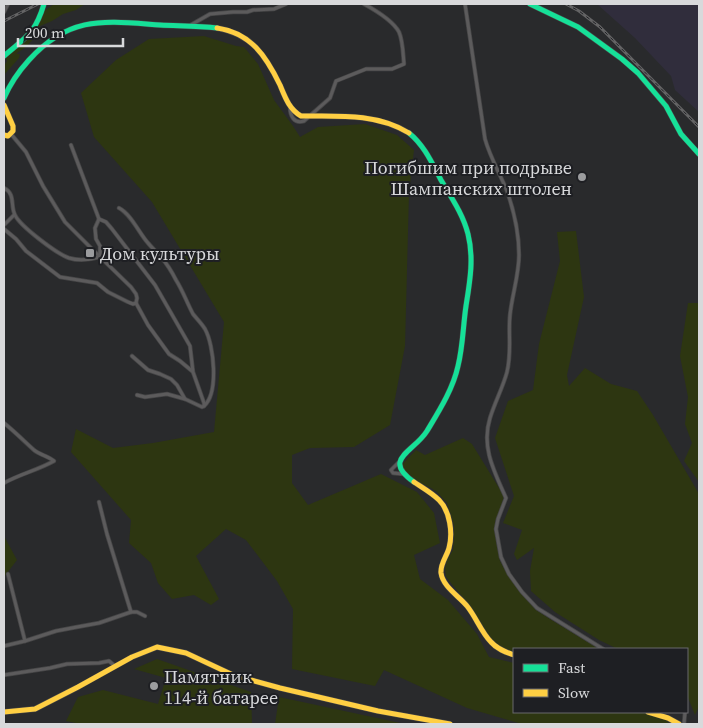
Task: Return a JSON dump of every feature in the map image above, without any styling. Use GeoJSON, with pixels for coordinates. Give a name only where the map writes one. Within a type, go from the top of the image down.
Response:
{"type":"FeatureCollection","features":[{"type":"Feature","properties":{"kind":"main road"},"geometry":{"type":"LineString","coordinates":[[4,56],[31,34],[40,20],[44,4]]}},
{"type":"Feature","properties":{"kind":"main road"},"geometry":{"type":"LineString","coordinates":[[530,4],[578,27],[638,73],[666,106],[681,134],[699,154]]}},
{"type":"Feature","properties":{"kind":"main road"},"geometry":{"type":"LineString","coordinates":[[4,98],[9,86],[41,48],[55,36],[83,25],[115,22],[229,30],[247,39],[257,49],[296,114],[301,116],[347,116],[372,119],[392,124],[408,132],[416,139],[426,151],[464,221],[470,241],[471,278],[462,348],[456,374],[427,432],[400,460],[399,466],[403,474],[433,494],[444,505],[451,539],[441,570],[443,579],[473,614],[493,645],[513,655]]}},
{"type":"Feature","properties":{"kind":"main road"},"geometry":{"type":"LineString","coordinates":[[4,105],[13,126],[11,134],[8,136],[4,135]]}},
{"type":"Feature","properties":{"kind":"main road"},"geometry":{"type":"LineString","coordinates":[[4,712],[35,709],[132,657],[157,647],[186,653],[233,675],[280,688],[378,711],[450,724]]}},
{"type":"Feature","properties":{"kind":"main road"},"geometry":{"type":"LineString","coordinates":[[651,713],[668,718],[679,724]]}},
{"type":"Feature","properties":{"kind":"street"},"geometry":{"type":"LineString","coordinates":[[4,12],[8,4]]}},
{"type":"Feature","properties":{"kind":"street"},"geometry":{"type":"LineString","coordinates":[[188,26],[210,14],[274,9],[286,4]]}},
{"type":"Feature","properties":{"kind":"street"},"geometry":{"type":"LineString","coordinates":[[312,116],[330,98],[336,81],[366,69],[392,68],[404,64],[399,32],[394,25],[364,4]]}},
{"type":"Feature","properties":{"kind":"street"},"geometry":{"type":"LineString","coordinates":[[465,4],[485,139],[511,204],[519,251],[518,273],[510,314],[510,362],[490,417],[486,438],[488,452],[506,498],[497,523],[497,539],[501,556],[510,574],[522,592],[537,608],[601,648]]}},
{"type":"Feature","properties":{"kind":"street"},"geometry":{"type":"LineString","coordinates":[[11,134],[26,152],[43,186],[66,222],[131,287],[136,294],[136,303],[148,325],[169,354],[193,372]]}},
{"type":"Feature","properties":{"kind":"street"},"geometry":{"type":"LineString","coordinates":[[71,145],[99,219],[95,228],[96,239],[100,246],[100,256]]}},
{"type":"Feature","properties":{"kind":"street"},"geometry":{"type":"LineString","coordinates":[[4,188],[11,194],[14,215],[26,228],[62,255],[80,260],[91,260],[100,256]]}},
{"type":"Feature","properties":{"kind":"street"},"geometry":{"type":"LineString","coordinates":[[119,208],[128,215],[177,281],[185,300],[205,329],[212,354],[214,377],[207,404],[200,406],[167,394],[145,397],[137,395]]}},
{"type":"Feature","properties":{"kind":"street"},"geometry":{"type":"LineString","coordinates":[[4,225],[14,215]]}},
{"type":"Feature","properties":{"kind":"street"},"geometry":{"type":"LineString","coordinates":[[99,219],[106,222],[112,229],[155,285],[190,346],[193,372],[204,405]]}},
{"type":"Feature","properties":{"kind":"street"},"geometry":{"type":"LineString","coordinates":[[4,229],[26,251],[60,277],[97,283],[108,292],[133,304],[136,303]]}},
{"type":"Feature","properties":{"kind":"street"},"geometry":{"type":"LineString","coordinates":[[132,356],[148,370],[171,379],[185,399]]}},
{"type":"Feature","properties":{"kind":"street"},"geometry":{"type":"LineString","coordinates":[[4,423],[35,451],[51,458],[54,462],[4,483]]}},
{"type":"Feature","properties":{"kind":"street"},"geometry":{"type":"LineString","coordinates":[[99,502],[131,612]]}},
{"type":"Feature","properties":{"kind":"street"},"geometry":{"type":"LineString","coordinates":[[8,574],[25,641]]}},
{"type":"Feature","properties":{"kind":"street"},"geometry":{"type":"LineString","coordinates":[[4,646],[77,626],[99,623],[131,612],[145,616]]}},
{"type":"Feature","properties":{"kind":"street"},"geometry":{"type":"LineString","coordinates":[[4,675],[67,664],[109,661],[115,666]]}},
{"type":"Feature","properties":{"kind":"shaded area"},"geometry":{"type":"Polygon","coordinates":[[[597,4],[699,4],[699,112],[675,90],[671,76],[635,38],[597,4]]]}},
{"type":"Feature","properties":{"kind":"green space"},"geometry":{"type":"Polygon","coordinates":[[[54,4],[85,4],[40,26],[36,36],[26,47],[17,53],[20,54],[19,58],[4,75],[4,66],[7,61],[5,57],[6,50],[33,27],[37,16],[54,4]]]}},
{"type":"Feature","properties":{"kind":"green space"},"geometry":{"type":"Polygon","coordinates":[[[204,36],[244,47],[258,64],[274,100],[300,137],[318,127],[365,124],[397,135],[414,150],[409,193],[405,346],[390,425],[354,447],[310,448],[292,455],[292,483],[308,505],[381,474],[417,492],[434,513],[440,543],[414,555],[420,579],[448,600],[477,634],[489,657],[513,663],[513,713],[651,713],[662,716],[670,724],[522,724],[467,708],[384,670],[375,686],[292,669],[293,609],[277,581],[246,540],[226,529],[196,556],[219,599],[211,605],[194,595],[172,599],[158,583],[151,563],[129,543],[131,520],[71,452],[76,429],[113,448],[214,432],[224,322],[152,202],[94,137],[81,93],[116,60],[149,39],[204,36]]]}},
{"type":"Feature","properties":{"kind":"green space"},"geometry":{"type":"Polygon","coordinates":[[[576,231],[584,297],[567,375],[569,386],[585,368],[611,384],[637,391],[699,494],[699,706],[695,715],[688,698],[688,648],[616,648],[599,640],[555,612],[531,591],[530,571],[534,548],[517,560],[514,554],[522,530],[503,523],[514,496],[495,438],[508,401],[533,390],[539,344],[560,261],[557,232],[576,231]]]}},
{"type":"Feature","properties":{"kind":"green space"},"geometry":{"type":"Polygon","coordinates":[[[688,303],[699,303],[699,482],[684,461],[692,443],[685,424],[688,397],[680,356],[688,303]]]}},
{"type":"Feature","properties":{"kind":"green space"},"geometry":{"type":"Polygon","coordinates":[[[463,438],[472,444],[504,496],[495,522],[500,561],[505,570],[519,591],[536,610],[597,648],[513,648],[513,652],[503,648],[491,639],[470,606],[446,577],[445,569],[447,560],[453,550],[454,539],[454,525],[447,503],[437,492],[410,478],[403,470],[402,465],[416,450],[425,455],[463,438]]]}},
{"type":"Feature","properties":{"kind":"green space"},"geometry":{"type":"Polygon","coordinates":[[[4,536],[17,560],[4,577],[4,536]]]}},
{"type":"Feature","properties":{"kind":"green space"},"geometry":{"type":"Polygon","coordinates":[[[157,659],[251,692],[252,724],[81,724],[66,721],[78,697],[103,690],[158,704],[166,678],[134,669],[157,659]]]}},
{"type":"Feature","properties":{"kind":"green space"},"geometry":{"type":"Polygon","coordinates":[[[279,697],[405,724],[275,724],[279,697]]]}},
{"type":"Feature","properties":{"kind":"railway"},"geometry":{"type":"LineString","coordinates":[[4,21],[38,4]]}},
{"type":"Feature","properties":{"kind":"railway"},"geometry":{"type":"LineString","coordinates":[[566,4],[600,27],[699,127]]}},
{"type":"Feature","properties":{"kind":"traffic: fast"},"geometry":{"type":"LineString","coordinates":[[4,56],[33,29],[44,4]]}},
{"type":"Feature","properties":{"kind":"traffic: fast"},"geometry":{"type":"LineString","coordinates":[[530,4],[578,27],[638,73],[666,106],[681,134],[699,154]]}},
{"type":"Feature","properties":{"kind":"traffic: fast"},"geometry":{"type":"LineString","coordinates":[[4,98],[15,78],[29,60],[44,45],[74,28],[105,22],[217,28]]}},
{"type":"Feature","properties":{"kind":"traffic: fast"},"geometry":{"type":"LineString","coordinates":[[409,133],[427,155],[460,213],[468,234],[471,261],[461,351],[453,383],[427,431],[400,461],[400,467],[414,482]]}},
{"type":"Feature","properties":{"kind":"traffic: slow"},"geometry":{"type":"LineString","coordinates":[[217,28],[239,35],[256,48],[269,65],[290,106],[301,116],[343,116],[370,119],[384,122],[409,133]]}},
{"type":"Feature","properties":{"kind":"traffic: slow"},"geometry":{"type":"LineString","coordinates":[[4,105],[13,126],[13,131],[8,136],[4,135]]}},
{"type":"Feature","properties":{"kind":"traffic: slow"},"geometry":{"type":"LineString","coordinates":[[414,482],[439,500],[448,516],[450,542],[441,570],[442,578],[467,606],[491,642],[513,655]]}},
{"type":"Feature","properties":{"kind":"traffic: slow"},"geometry":{"type":"LineString","coordinates":[[4,712],[35,709],[132,657],[157,647],[186,653],[233,675],[280,688],[378,711],[450,724]]}},
{"type":"Feature","properties":{"kind":"traffic: slow"},"geometry":{"type":"LineString","coordinates":[[651,713],[668,718],[679,724]]}},
{"type":"Feature","properties":{"kind":"place","name":"Погибшим при подрыве Шампанских штолен"},"geometry":{"type":"Point","coordinates":[582,177]}},
{"type":"Feature","properties":{"kind":"place","name":"Дом культуры"},"geometry":{"type":"Point","coordinates":[90,253]}},
{"type":"Feature","properties":{"kind":"place","name":"Памятник 114-й батарее"},"geometry":{"type":"Point","coordinates":[154,686]}}]}
